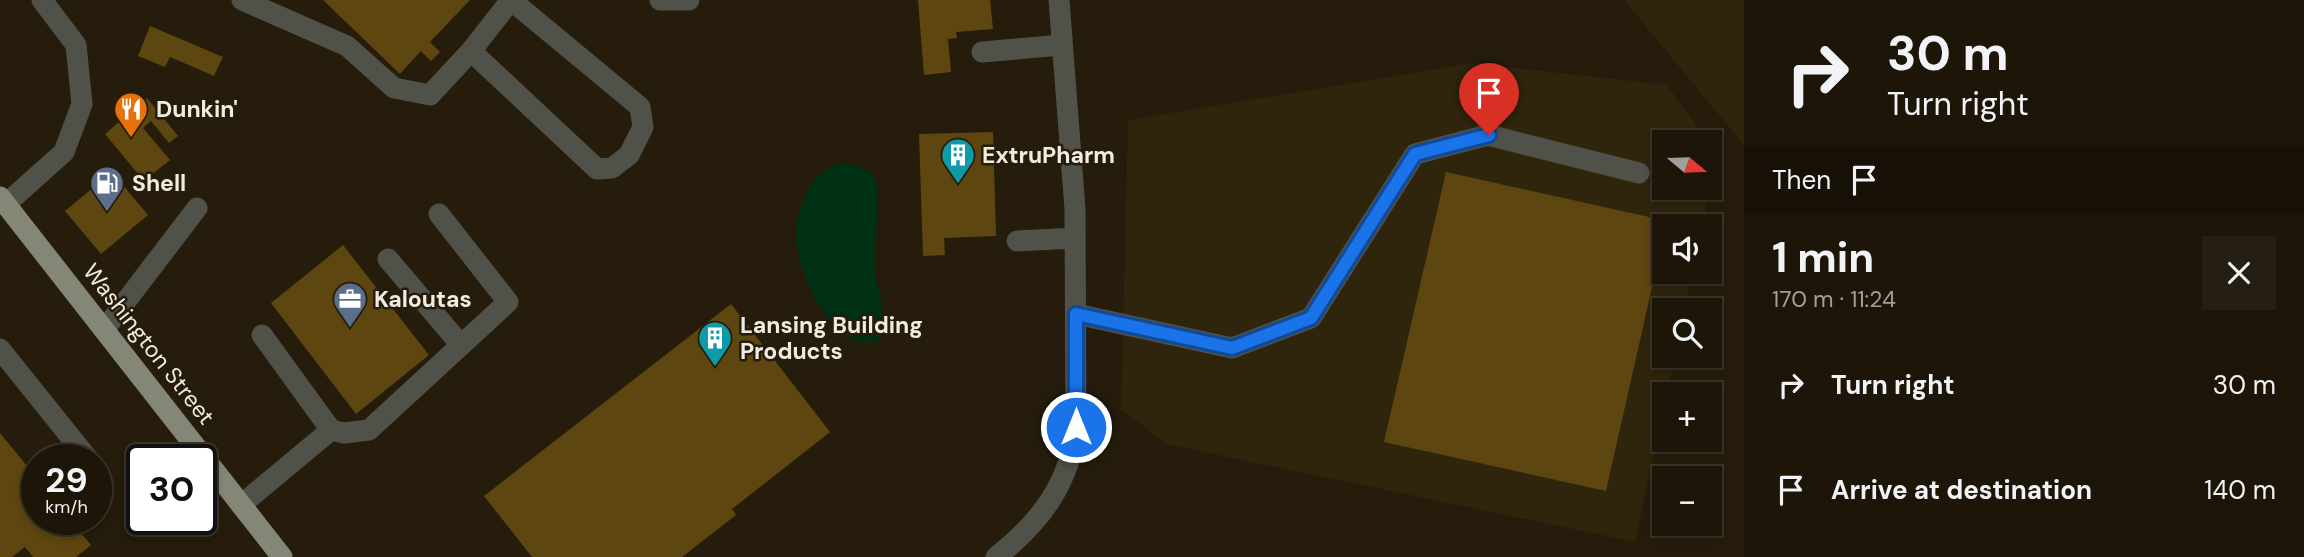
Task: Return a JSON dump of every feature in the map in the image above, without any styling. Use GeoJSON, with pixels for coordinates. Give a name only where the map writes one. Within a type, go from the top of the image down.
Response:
{"type":"FeatureCollection","features":[{"type":"Feature","properties":{"kind":"main road","name":"Washington Street"},"geometry":{"type":"LineString","coordinates":[[3,201],[282,557]]}},
{"type":"Feature","properties":{"kind":"street"},"geometry":{"type":"LineString","coordinates":[[3,201],[64,152],[82,104],[76,45],[42,0]]}},
{"type":"Feature","properties":{"kind":"street"},"geometry":{"type":"LineString","coordinates":[[242,0],[346,46],[394,88],[430,95],[471,51],[511,0],[640,107],[643,127],[629,155],[612,168],[597,169],[471,51]]}},
{"type":"Feature","properties":{"kind":"street"},"geometry":{"type":"LineString","coordinates":[[660,0],[689,0]]}},
{"type":"Feature","properties":{"kind":"street"},"geometry":{"type":"LineString","coordinates":[[996,557],[1024,534],[1045,510],[1062,482],[1074,448],[1075,209],[1059,0]]}},
{"type":"Feature","properties":{"kind":"street"},"geometry":{"type":"LineString","coordinates":[[982,52],[1062,45]]}},
{"type":"Feature","properties":{"kind":"street"},"geometry":{"type":"LineString","coordinates":[[1076,314],[1232,348],[1311,318],[1415,154],[1489,135],[1639,173]]}},
{"type":"Feature","properties":{"kind":"street"},"geometry":{"type":"LineString","coordinates":[[104,330],[197,208]]}},
{"type":"Feature","properties":{"kind":"street"},"geometry":{"type":"LineString","coordinates":[[262,335],[331,430],[344,433],[369,430],[508,302],[439,214]]}},
{"type":"Feature","properties":{"kind":"street"},"geometry":{"type":"LineString","coordinates":[[1017,242],[1075,238]]}},
{"type":"Feature","properties":{"kind":"street"},"geometry":{"type":"LineString","coordinates":[[388,259],[461,345]]}},
{"type":"Feature","properties":{"kind":"street"},"geometry":{"type":"LineString","coordinates":[[0,349],[76,444]]}},
{"type":"Feature","properties":{"kind":"street"},"geometry":{"type":"LineString","coordinates":[[241,505],[331,430]]}},
{"type":"Feature","properties":{"kind":"shaded area"},"geometry":{"type":"Polygon","coordinates":[[[1624,0],[1744,0],[1744,145],[1624,0]]]}},
{"type":"Feature","properties":{"kind":"shaded area"},"geometry":{"type":"Polygon","coordinates":[[[1471,63],[1667,85],[1699,130],[1652,130],[1652,200],[1707,200],[1704,214],[1652,214],[1652,284],[1689,284],[1686,298],[1652,298],[1652,368],[1672,368],[1669,382],[1652,382],[1654,452],[1635,542],[1166,444],[1121,409],[1128,120],[1471,63]]]}},
{"type":"Feature","properties":{"kind":"green space"},"geometry":{"type":"Polygon","coordinates":[[[844,163],[867,170],[877,182],[875,268],[883,310],[883,325],[878,340],[862,342],[847,336],[833,324],[811,290],[798,254],[796,228],[808,191],[823,172],[844,163]]]}},
{"type":"Feature","properties":{"kind":"building"},"geometry":{"type":"Polygon","coordinates":[[[323,0],[470,0],[430,42],[440,52],[431,61],[421,51],[400,74],[323,0]]]}},
{"type":"Feature","properties":{"kind":"building"},"geometry":{"type":"Polygon","coordinates":[[[918,0],[990,0],[993,29],[956,32],[957,38],[948,39],[951,72],[924,75],[918,0]]]}},
{"type":"Feature","properties":{"kind":"building"},"geometry":{"type":"Polygon","coordinates":[[[150,26],[223,57],[214,76],[170,57],[165,67],[138,56],[150,26]]]}},
{"type":"Feature","properties":{"kind":"building","name":"Dunkin'"},"geometry":{"type":"Polygon","coordinates":[[[147,98],[178,136],[169,143],[151,121],[143,128],[170,160],[144,181],[105,134],[147,98]]]}},
{"type":"Feature","properties":{"kind":"building","name":"ExtruPharm"},"geometry":{"type":"Polygon","coordinates":[[[993,132],[996,236],[944,238],[945,255],[923,256],[919,134],[993,132]]]}},
{"type":"Feature","properties":{"kind":"building","name":"Shell"},"geometry":{"type":"Polygon","coordinates":[[[112,172],[148,215],[101,254],[65,211],[112,172]]]}},
{"type":"Feature","properties":{"kind":"building"},"geometry":{"type":"Polygon","coordinates":[[[1446,172],[1652,218],[1653,284],[1606,491],[1384,442],[1446,172]]]}},
{"type":"Feature","properties":{"kind":"building","name":"Kaloutas"},"geometry":{"type":"Polygon","coordinates":[[[343,245],[429,355],[356,414],[271,303],[343,245]]]}},
{"type":"Feature","properties":{"kind":"building","name":"Lansing Building Products"},"geometry":{"type":"Polygon","coordinates":[[[731,304],[830,432],[732,509],[736,515],[682,557],[532,557],[484,496],[731,304]]]}},
{"type":"Feature","properties":{"kind":"building"},"geometry":{"type":"Polygon","coordinates":[[[0,433],[21,459],[21,535],[83,535],[91,545],[76,557],[33,557],[25,547],[12,557],[0,557],[0,433]]]}},
{"type":"Feature","properties":{"kind":"place","name":"Dunkin'"},"geometry":{"type":"Point","coordinates":[131,139]}},
{"type":"Feature","properties":{"kind":"place","name":"ExtruPharm"},"geometry":{"type":"Point","coordinates":[958,185]}},
{"type":"Feature","properties":{"kind":"place","name":"Shell"},"geometry":{"type":"Point","coordinates":[107,213]}},
{"type":"Feature","properties":{"kind":"place","name":"Kaloutas"},"geometry":{"type":"Point","coordinates":[350,329]}},
{"type":"Feature","properties":{"kind":"place","name":"Lansing Building Products"},"geometry":{"type":"Point","coordinates":[715,368]}},
{"type":"Feature","properties":{"kind":"route"},"geometry":{"type":"LineString","coordinates":[[1076,427],[1076,314],[1232,348],[1311,318],[1415,154],[1489,135]]}}]}
